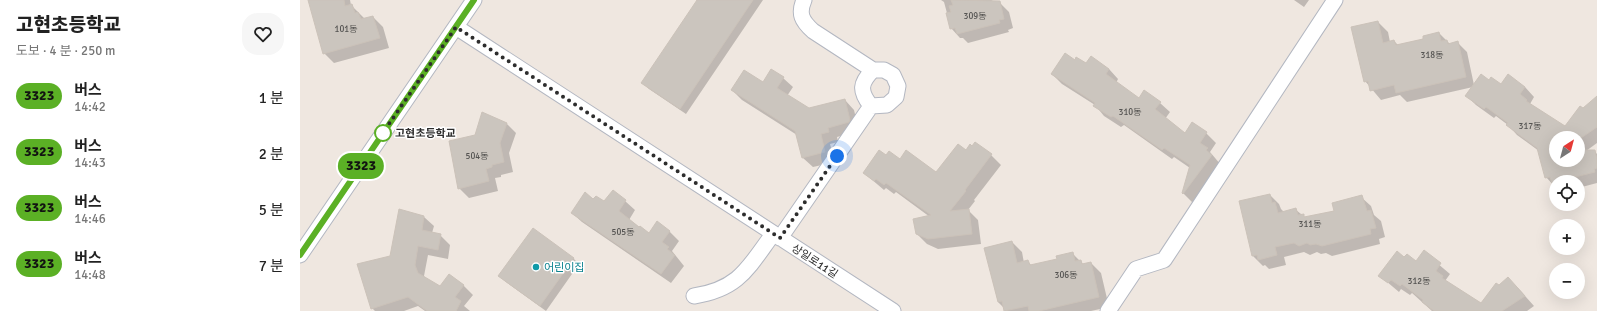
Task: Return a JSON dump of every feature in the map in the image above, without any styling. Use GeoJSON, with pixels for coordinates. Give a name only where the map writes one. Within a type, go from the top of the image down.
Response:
{"type":"FeatureCollection","features":[{"type":"Feature","properties":{"kind":"street"},"geometry":{"type":"LineString","coordinates":[[300,255],[474,0]]}},
{"type":"Feature","properties":{"kind":"street"},"geometry":{"type":"LineString","coordinates":[[804,0],[801,15],[804,23],[813,31],[873,70],[884,70],[893,75],[898,86],[896,97],[887,105],[871,106]]}},
{"type":"Feature","properties":{"kind":"street"},"geometry":{"type":"LineString","coordinates":[[1108,311],[1136,269],[1164,260],[1335,0]]}},
{"type":"Feature","properties":{"kind":"street","name":"상일로11길"},"geometry":{"type":"LineString","coordinates":[[456,27],[892,311]]}},
{"type":"Feature","properties":{"kind":"street"},"geometry":{"type":"LineString","coordinates":[[871,106],[864,96],[862,88],[864,78],[873,70]]}},
{"type":"Feature","properties":{"kind":"street"},"geometry":{"type":"LineString","coordinates":[[694,296],[710,294],[733,283],[745,272],[777,236],[871,106]]}},
{"type":"Feature","properties":{"kind":"building"},"geometry":{"type":"Polygon","coordinates":[[[308,0],[344,0],[345,6],[352,4],[355,13],[358,12],[361,19],[373,16],[380,38],[323,54],[308,0]]]}},
{"type":"Feature","properties":{"kind":"building"},"geometry":{"type":"Polygon","coordinates":[[[697,0],[753,0],[680,109],[641,83],[697,0]]]}},
{"type":"Feature","properties":{"kind":"building"},"geometry":{"type":"Polygon","coordinates":[[[951,0],[1000,1],[1004,19],[999,20],[1000,23],[957,34],[955,28],[950,29],[946,13],[951,12],[949,6],[953,5],[951,0]]]}},
{"type":"Feature","properties":{"kind":"building"},"geometry":{"type":"Polygon","coordinates":[[[1378,21],[1383,43],[1394,40],[1396,45],[1423,39],[1423,36],[1439,32],[1441,41],[1447,40],[1448,44],[1458,41],[1466,77],[1396,93],[1394,85],[1370,91],[1368,81],[1364,82],[1351,27],[1378,21]]]}},
{"type":"Feature","properties":{"kind":"building"},"geometry":{"type":"Polygon","coordinates":[[[1065,53],[1075,60],[1076,57],[1086,63],[1091,56],[1109,69],[1106,74],[1139,98],[1144,90],[1161,102],[1155,109],[1185,133],[1192,122],[1207,132],[1200,143],[1208,148],[1206,150],[1212,155],[1183,194],[1182,193],[1190,165],[1164,148],[1162,150],[1113,116],[1111,117],[1093,106],[1095,103],[1051,74],[1065,53]]]}},
{"type":"Feature","properties":{"kind":"building"},"geometry":{"type":"Polygon","coordinates":[[[771,69],[784,77],[777,88],[809,108],[845,99],[850,120],[849,122],[828,128],[829,132],[821,134],[825,152],[802,158],[795,131],[731,90],[744,70],[763,82],[771,69]]]}},
{"type":"Feature","properties":{"kind":"building"},"geometry":{"type":"Polygon","coordinates":[[[1481,74],[1489,80],[1491,77],[1501,84],[1508,74],[1525,87],[1520,94],[1527,100],[1526,101],[1565,126],[1580,106],[1583,108],[1597,96],[1597,127],[1585,135],[1585,131],[1549,131],[1549,167],[1585,167],[1585,150],[1595,150],[1597,168],[1594,169],[1595,172],[1583,175],[1549,175],[1549,177],[1545,178],[1537,148],[1506,125],[1508,123],[1486,107],[1484,109],[1465,96],[1481,74]]]}},
{"type":"Feature","properties":{"kind":"building"},"geometry":{"type":"Polygon","coordinates":[[[482,112],[507,123],[500,143],[504,162],[492,165],[492,167],[486,169],[489,181],[458,189],[449,141],[475,135],[482,112]]]}},
{"type":"Feature","properties":{"kind":"building"},"geometry":{"type":"Polygon","coordinates":[[[975,142],[992,154],[950,211],[969,209],[972,234],[928,239],[916,234],[913,219],[931,215],[886,183],[884,185],[876,179],[874,181],[863,173],[879,150],[886,155],[889,151],[900,159],[906,150],[936,172],[958,144],[966,150],[970,144],[972,146],[975,142]]]}},
{"type":"Feature","properties":{"kind":"building"},"geometry":{"type":"Polygon","coordinates":[[[613,190],[626,200],[619,211],[639,227],[640,226],[649,233],[657,221],[670,231],[662,242],[669,247],[667,249],[675,255],[661,274],[571,213],[585,192],[593,199],[596,196],[604,201],[613,190]]]}},
{"type":"Feature","properties":{"kind":"building"},"geometry":{"type":"Polygon","coordinates":[[[1270,194],[1272,203],[1275,202],[1278,213],[1296,208],[1298,215],[1304,214],[1304,217],[1334,211],[1332,203],[1362,195],[1367,211],[1371,210],[1376,228],[1370,229],[1371,234],[1322,246],[1316,244],[1310,245],[1307,243],[1299,246],[1294,243],[1275,247],[1277,255],[1258,260],[1257,255],[1252,256],[1239,201],[1270,194]]]}},
{"type":"Feature","properties":{"kind":"building"},"geometry":{"type":"Polygon","coordinates":[[[399,209],[424,216],[422,230],[441,234],[438,250],[418,246],[415,265],[418,273],[440,286],[449,274],[464,285],[455,297],[461,301],[456,311],[427,311],[408,297],[371,309],[357,264],[390,256],[399,209]]]}},
{"type":"Feature","properties":{"kind":"building","name":"어린이집"},"geometry":{"type":"Polygon","coordinates":[[[533,228],[574,258],[540,306],[498,276],[533,228]]]}},
{"type":"Feature","properties":{"kind":"building"},"geometry":{"type":"Polygon","coordinates":[[[1012,241],[1017,263],[1028,260],[1030,265],[1057,259],[1056,256],[1073,252],[1075,261],[1081,260],[1082,264],[1091,262],[1099,297],[1039,311],[1029,311],[1028,306],[1004,311],[1002,301],[998,302],[984,248],[1012,241]]]}},
{"type":"Feature","properties":{"kind":"building"},"geometry":{"type":"Polygon","coordinates":[[[1424,250],[1441,263],[1436,271],[1443,276],[1442,278],[1481,303],[1496,283],[1499,285],[1508,277],[1525,296],[1502,311],[1434,311],[1422,302],[1423,300],[1402,284],[1400,286],[1391,280],[1388,283],[1378,276],[1397,251],[1404,257],[1407,254],[1416,261],[1424,250]]]}},
{"type":"Feature","properties":{"kind":"bus line","name":"3323"},"geometry":{"type":"LineString","coordinates":[[300,255],[474,0]]}},
{"type":"Feature","properties":{"kind":"place","name":"고현초등학교"},"geometry":{"type":"Point","coordinates":[383,133]}},
{"type":"Feature","properties":{"kind":"place","name":"어린이집"},"geometry":{"type":"Point","coordinates":[536,267]}},
{"type":"Feature","properties":{"kind":"route"},"geometry":{"type":"LineString","coordinates":[[383,133],[382,134],[456,27],[780,238],[837,156]]}}]}
